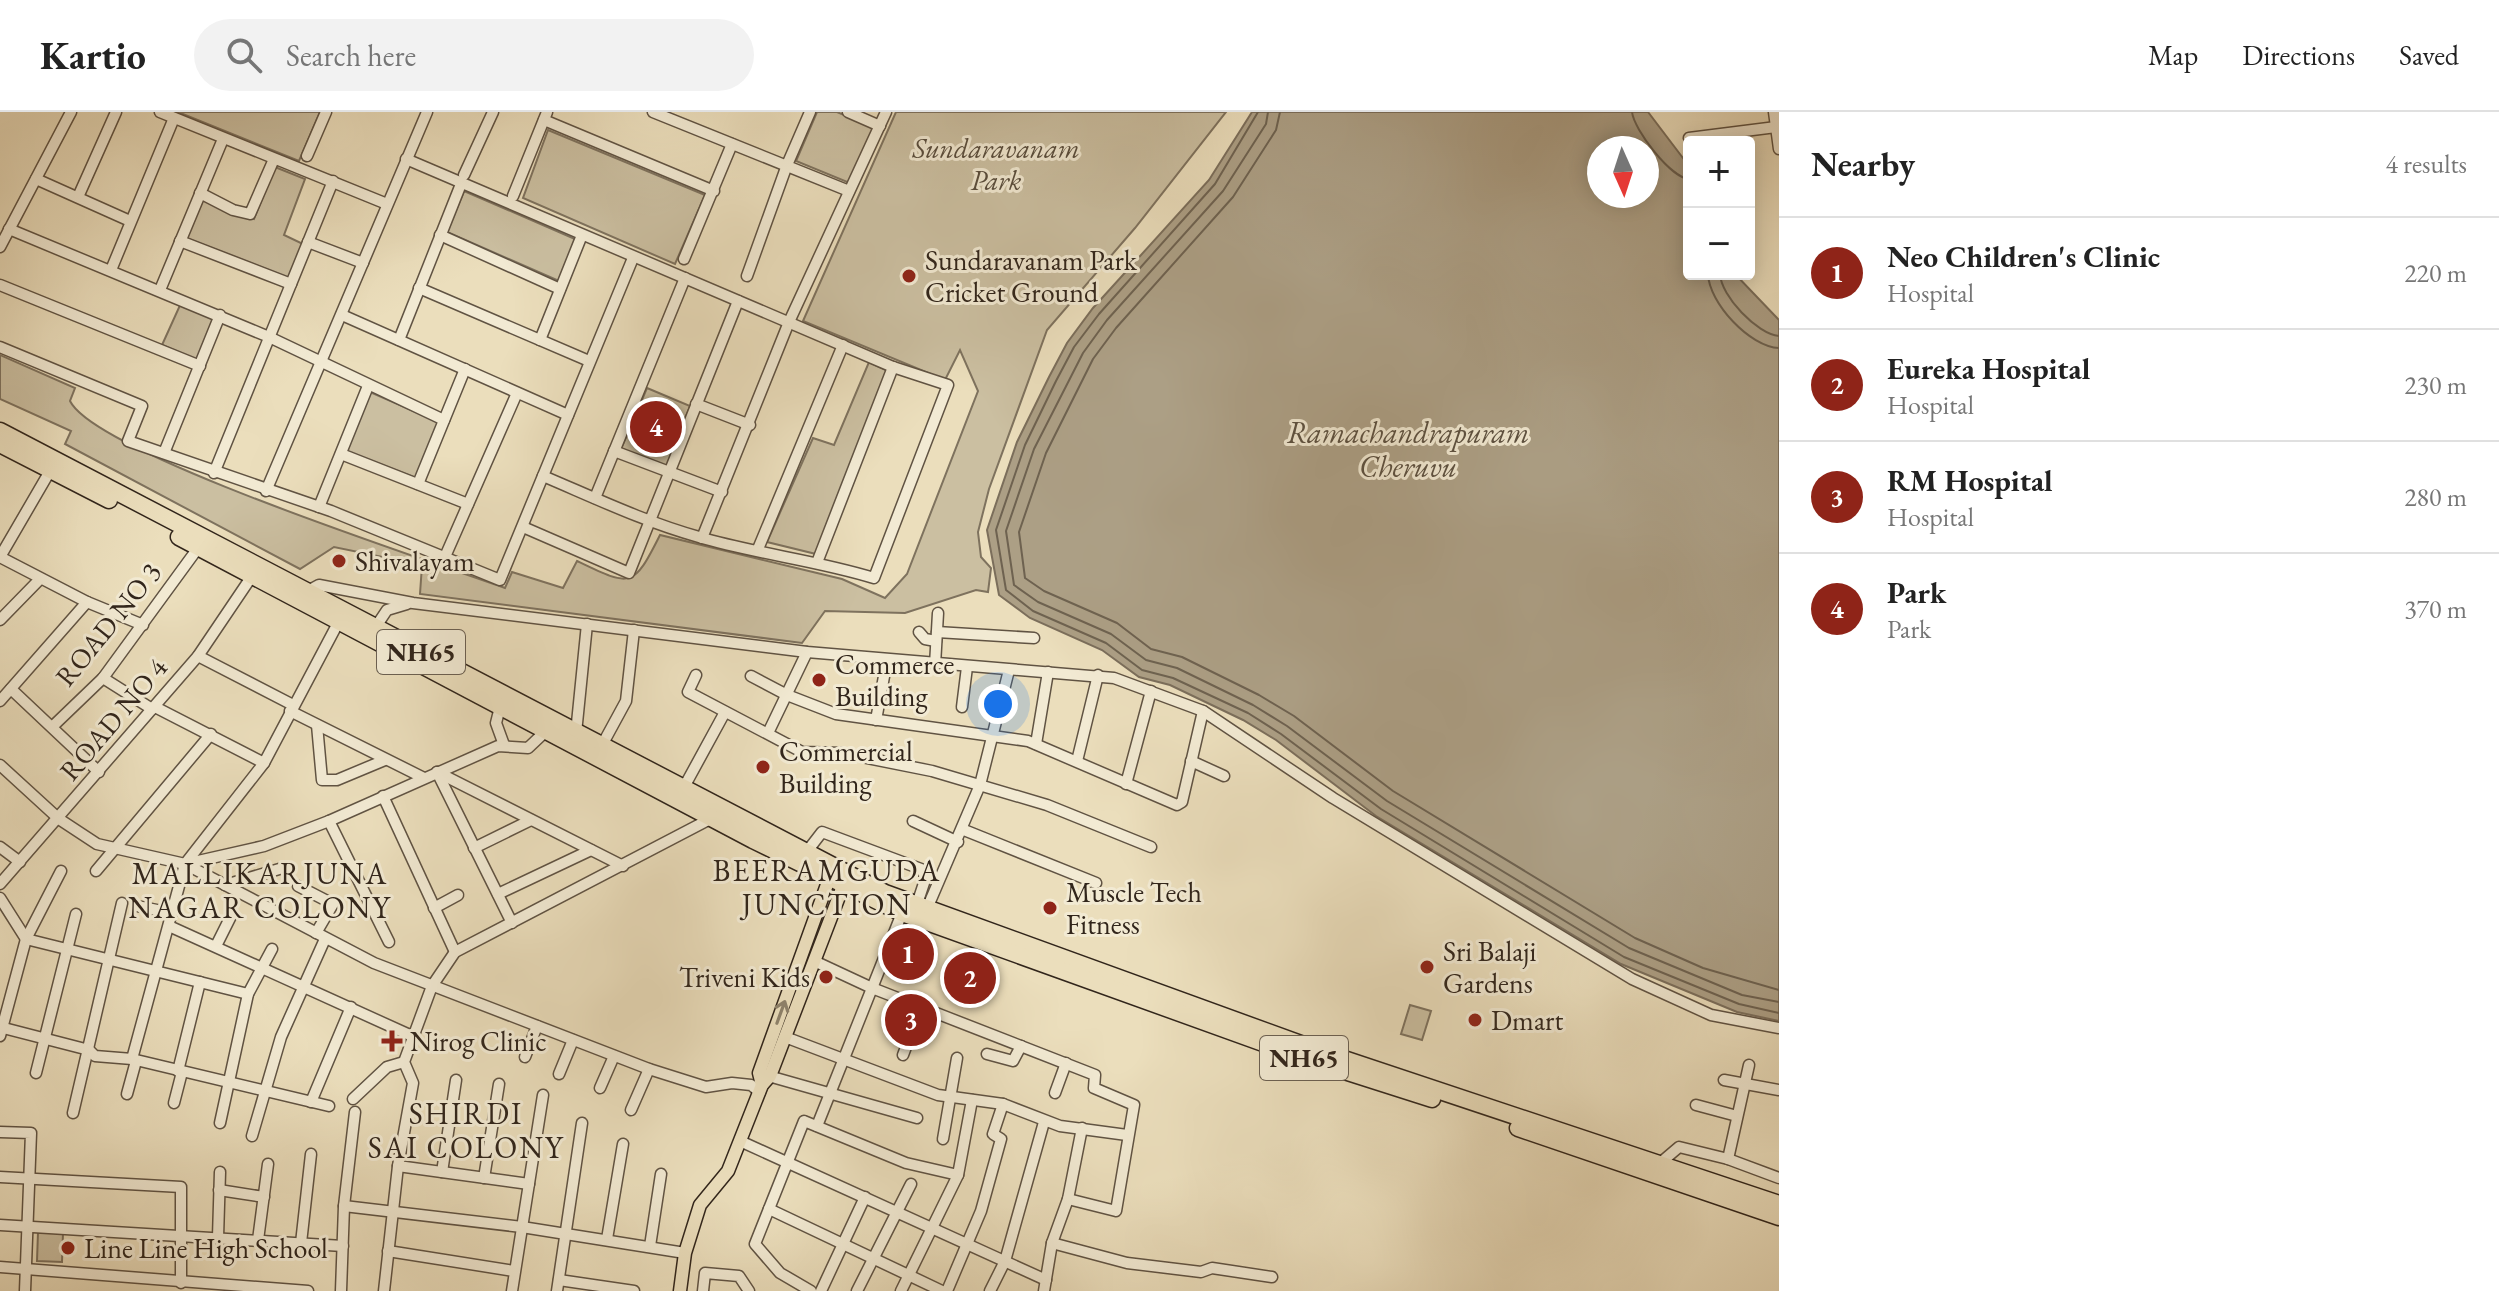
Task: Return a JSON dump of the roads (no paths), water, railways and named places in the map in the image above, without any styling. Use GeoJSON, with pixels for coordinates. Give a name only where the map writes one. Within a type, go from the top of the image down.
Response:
{"type":"FeatureCollection","features":[{"type":"Feature","properties":{"kind":"highway","name":"NH65"},"geometry":{"type":"LineString","coordinates":[[0,431],[100,490]]}},
{"type":"Feature","properties":{"kind":"highway","name":"NH65"},"geometry":{"type":"LineString","coordinates":[[0,444],[50,471],[100,490],[308,591],[576,733],[601,747],[616,761]]}},
{"type":"Feature","properties":{"kind":"highway","name":"NH65"},"geometry":{"type":"LineString","coordinates":[[119,499],[198,548],[338,623],[500,707],[634,770],[712,818],[836,883],[1316,1062],[1779,1217]]}},
{"type":"Feature","properties":{"kind":"highway","name":"NH65"},"geometry":{"type":"LineString","coordinates":[[634,770],[683,789],[915,910],[1045,960],[1779,1204]]}},
{"type":"Feature","properties":{"kind":"main road"},"geometry":{"type":"LineString","coordinates":[[763,1082],[785,1037],[814,961],[836,883]]}},
{"type":"Feature","properties":{"kind":"main road"},"geometry":{"type":"LineString","coordinates":[[680,1291],[685,1253],[700,1205],[728,1171],[836,883]]}},
{"type":"Feature","properties":{"kind":"street"},"geometry":{"type":"LineString","coordinates":[[0,247],[71,112]]}},
{"type":"Feature","properties":{"kind":"street"},"geometry":{"type":"LineString","coordinates":[[78,197],[116,112]]}},
{"type":"Feature","properties":{"kind":"street"},"geometry":{"type":"LineString","coordinates":[[160,112],[387,204]]}},
{"type":"Feature","properties":{"kind":"street"},"geometry":{"type":"LineString","coordinates":[[307,156],[326,112]]}},
{"type":"Feature","properties":{"kind":"street"},"geometry":{"type":"LineString","coordinates":[[266,491],[427,112]]}},
{"type":"Feature","properties":{"kind":"street"},"geometry":{"type":"LineString","coordinates":[[399,340],[493,112]]}},
{"type":"Feature","properties":{"kind":"street"},"geometry":{"type":"LineString","coordinates":[[654,112],[849,191]]}},
{"type":"Feature","properties":{"kind":"street"},"geometry":{"type":"LineString","coordinates":[[747,276],[787,165],[810,112]]}},
{"type":"Feature","properties":{"kind":"street"},"geometry":{"type":"LineString","coordinates":[[848,112],[880,126]]}},
{"type":"Feature","properties":{"kind":"street"},"geometry":{"type":"LineString","coordinates":[[702,538],[789,322],[886,112]]}},
{"type":"Feature","properties":{"kind":"street"},"geometry":{"type":"LineString","coordinates":[[1774,112],[1779,149]]}},
{"type":"Feature","properties":{"kind":"street"},"geometry":{"type":"LineString","coordinates":[[513,196],[545,116],[714,191]]}},
{"type":"Feature","properties":{"kind":"street"},"geometry":{"type":"LineString","coordinates":[[111,270],[174,118]]}},
{"type":"Feature","properties":{"kind":"street"},"geometry":{"type":"LineString","coordinates":[[1705,136],[1776,127]]}},
{"type":"Feature","properties":{"kind":"street"},"geometry":{"type":"LineString","coordinates":[[160,290],[223,139]]}},
{"type":"Feature","properties":{"kind":"street"},"geometry":{"type":"LineString","coordinates":[[684,259],[732,144]]}},
{"type":"Feature","properties":{"kind":"street"},"geometry":{"type":"LineString","coordinates":[[200,193],[233,210],[250,214],[274,159]]}},
{"type":"Feature","properties":{"kind":"street"},"geometry":{"type":"LineString","coordinates":[[406,159],[463,179],[633,258],[893,367],[948,385],[874,578],[818,560],[702,538],[650,522],[543,476]]}},
{"type":"Feature","properties":{"kind":"street"},"geometry":{"type":"LineString","coordinates":[[36,179],[130,221]]}},
{"type":"Feature","properties":{"kind":"street"},"geometry":{"type":"LineString","coordinates":[[214,473],[333,181]]}},
{"type":"Feature","properties":{"kind":"street"},"geometry":{"type":"LineString","coordinates":[[9,229],[220,315],[444,420]]}},
{"type":"Feature","properties":{"kind":"street"},"geometry":{"type":"LineString","coordinates":[[440,235],[560,289]]}},
{"type":"Feature","properties":{"kind":"street"},"geometry":{"type":"LineString","coordinates":[[540,340],[582,235]]}},
{"type":"Feature","properties":{"kind":"street"},"geometry":{"type":"LineString","coordinates":[[180,241],[291,284]]}},
{"type":"Feature","properties":{"kind":"street"},"geometry":{"type":"LineString","coordinates":[[308,242],[363,263]]}},
{"type":"Feature","properties":{"kind":"street"},"geometry":{"type":"LineString","coordinates":[[0,347],[142,406],[128,441],[319,507],[500,580],[633,258]]}},
{"type":"Feature","properties":{"kind":"street"},"geometry":{"type":"LineString","coordinates":[[595,498],[685,278]]}},
{"type":"Feature","properties":{"kind":"street"},"geometry":{"type":"LineString","coordinates":[[0,285],[200,366]]}},
{"type":"Feature","properties":{"kind":"street"},"geometry":{"type":"LineString","coordinates":[[419,288],[589,361]]}},
{"type":"Feature","properties":{"kind":"street"},"geometry":{"type":"LineString","coordinates":[[523,527],[629,573],[738,301]]}},
{"type":"Feature","properties":{"kind":"street"},"geometry":{"type":"LineString","coordinates":[[164,453],[220,315]]}},
{"type":"Feature","properties":{"kind":"street"},"geometry":{"type":"LineString","coordinates":[[342,315],[568,415]]}},
{"type":"Feature","properties":{"kind":"street"},"geometry":{"type":"LineString","coordinates":[[758,549],[843,345]]}},
{"type":"Feature","properties":{"kind":"street"},"geometry":{"type":"LineString","coordinates":[[818,560],[893,367]]}},
{"type":"Feature","properties":{"kind":"street"},"geometry":{"type":"LineString","coordinates":[[418,484],[465,369]]}},
{"type":"Feature","properties":{"kind":"street"},"geometry":{"type":"LineString","coordinates":[[319,507],[368,386]]}},
{"type":"Feature","properties":{"kind":"street"},"geometry":{"type":"LineString","coordinates":[[444,559],[517,393]]}},
{"type":"Feature","properties":{"kind":"street"},"geometry":{"type":"LineString","coordinates":[[696,404],[750,425]]}},
{"type":"Feature","properties":{"kind":"street"},"geometry":{"type":"LineString","coordinates":[[614,451],[722,492]]}},
{"type":"Feature","properties":{"kind":"street"},"geometry":{"type":"LineString","coordinates":[[341,454],[468,504]]}},
{"type":"Feature","properties":{"kind":"street"},"geometry":{"type":"LineString","coordinates":[[50,471],[0,557],[87,602],[143,625]]}},
{"type":"Feature","properties":{"kind":"street","name":"ROAD NO 3"},"geometry":{"type":"LineString","coordinates":[[52,727],[103,678],[198,548]]}},
{"type":"Feature","properties":{"kind":"street","name":"ROAD NO 4"},"geometry":{"type":"LineString","coordinates":[[0,884],[198,656],[252,576]]}},
{"type":"Feature","properties":{"kind":"street"},"geometry":{"type":"LineString","coordinates":[[0,620],[40,579]]}},
{"type":"Feature","properties":{"kind":"street"},"geometry":{"type":"LineString","coordinates":[[308,591],[319,585],[413,603],[807,652],[935,665],[1098,675],[1203,711],[1333,798],[1632,979],[1711,1015],[1779,1028]]}},
{"type":"Feature","properties":{"kind":"street"},"geometry":{"type":"LineString","coordinates":[[0,701],[87,602]]}},
{"type":"Feature","properties":{"kind":"street"},"geometry":{"type":"LineString","coordinates":[[375,628],[387,610],[413,603]]}},
{"type":"Feature","properties":{"kind":"street"},"geometry":{"type":"LineString","coordinates":[[935,665],[938,613]]}},
{"type":"Feature","properties":{"kind":"street"},"geometry":{"type":"LineString","coordinates":[[127,1094],[185,864],[264,763],[338,623]]}},
{"type":"Feature","properties":{"kind":"street"},"geometry":{"type":"LineString","coordinates":[[576,733],[587,624]]}},
{"type":"Feature","properties":{"kind":"street"},"geometry":{"type":"LineString","coordinates":[[601,747],[626,701],[634,630]]}},
{"type":"Feature","properties":{"kind":"street"},"geometry":{"type":"LineString","coordinates":[[919,632],[920,637],[1034,638]]}},
{"type":"Feature","properties":{"kind":"street"},"geometry":{"type":"LineString","coordinates":[[768,733],[807,652]]}},
{"type":"Feature","properties":{"kind":"street"},"geometry":{"type":"LineString","coordinates":[[198,656],[317,725],[424,778]]}},
{"type":"Feature","properties":{"kind":"street"},"geometry":{"type":"LineString","coordinates":[[876,720],[887,660]]}},
{"type":"Feature","properties":{"kind":"street"},"geometry":{"type":"LineString","coordinates":[[962,707],[967,667]]}},
{"type":"Feature","properties":{"kind":"street"},"geometry":{"type":"LineString","coordinates":[[817,1126],[872,988],[964,830],[980,785],[1009,670]]}},
{"type":"Feature","properties":{"kind":"street"},"geometry":{"type":"LineString","coordinates":[[1036,744],[1048,672]]}},
{"type":"Feature","properties":{"kind":"street"},"geometry":{"type":"LineString","coordinates":[[696,675],[688,692],[802,752],[842,753],[980,785],[1047,805],[1151,847]]}},
{"type":"Feature","properties":{"kind":"street"},"geometry":{"type":"LineString","coordinates":[[1077,761],[1098,675]]}},
{"type":"Feature","properties":{"kind":"street"},"geometry":{"type":"LineString","coordinates":[[751,676],[787,695],[836,714],[994,734],[1036,744],[1180,805],[1203,711]]}},
{"type":"Feature","properties":{"kind":"street"},"geometry":{"type":"LineString","coordinates":[[103,678],[154,708],[264,763]]}},
{"type":"Feature","properties":{"kind":"street"},"geometry":{"type":"LineString","coordinates":[[11,689],[99,772]]}},
{"type":"Feature","properties":{"kind":"street"},"geometry":{"type":"LineString","coordinates":[[1126,784],[1151,691]]}},
{"type":"Feature","properties":{"kind":"street"},"geometry":{"type":"LineString","coordinates":[[500,707],[496,723],[504,745]]}},
{"type":"Feature","properties":{"kind":"street"},"geometry":{"type":"LineString","coordinates":[[683,789],[725,712]]}},
{"type":"Feature","properties":{"kind":"street"},"geometry":{"type":"LineString","coordinates":[[317,725],[322,780],[337,780],[385,760]]}},
{"type":"Feature","properties":{"kind":"street"},"geometry":{"type":"LineString","coordinates":[[185,864],[264,846],[504,745],[528,748],[547,730]]}},
{"type":"Feature","properties":{"kind":"street"},"geometry":{"type":"LineString","coordinates":[[96,871],[211,734]]}},
{"type":"Feature","properties":{"kind":"street"},"geometry":{"type":"LineString","coordinates":[[1191,761],[1224,776]]}},
{"type":"Feature","properties":{"kind":"street"},"geometry":{"type":"LineString","coordinates":[[0,765],[59,819],[97,844],[185,864],[321,936],[432,986],[649,1069],[706,1087],[763,1082],[830,1093],[917,1118]]}},
{"type":"Feature","properties":{"kind":"street"},"geometry":{"type":"LineString","coordinates":[[437,772],[623,866]]}},
{"type":"Feature","properties":{"kind":"street"},"geometry":{"type":"LineString","coordinates":[[437,772],[512,923]]}},
{"type":"Feature","properties":{"kind":"street"},"geometry":{"type":"LineString","coordinates":[[383,796],[455,952]]}},
{"type":"Feature","properties":{"kind":"street"},"geometry":{"type":"LineString","coordinates":[[384,1291],[398,1166],[413,1083],[404,1062],[432,986],[455,952],[712,818]]}},
{"type":"Feature","properties":{"kind":"street"},"geometry":{"type":"LineString","coordinates":[[474,848],[531,820]]}},
{"type":"Feature","properties":{"kind":"street"},"geometry":{"type":"LineString","coordinates":[[329,821],[389,942]]}},
{"type":"Feature","properties":{"kind":"street"},"geometry":{"type":"LineString","coordinates":[[913,821],[958,842]]}},
{"type":"Feature","properties":{"kind":"street"},"geometry":{"type":"LineString","coordinates":[[964,830],[1096,883]]}},
{"type":"Feature","properties":{"kind":"street"},"geometry":{"type":"LineString","coordinates":[[805,854],[822,832],[921,869],[926,877],[915,910]]}},
{"type":"Feature","properties":{"kind":"street"},"geometry":{"type":"LineString","coordinates":[[0,847],[20,862]]}},
{"type":"Feature","properties":{"kind":"street"},"geometry":{"type":"LineString","coordinates":[[498,894],[591,850]]}},
{"type":"Feature","properties":{"kind":"street"},"geometry":{"type":"LineString","coordinates":[[225,885],[286,867]]}},
{"type":"Feature","properties":{"kind":"street"},"geometry":{"type":"LineString","coordinates":[[61,871],[26,939],[1,1030],[89,1050],[95,1056],[134,1060],[329,1106]]}},
{"type":"Feature","properties":{"kind":"street"},"geometry":{"type":"LineString","coordinates":[[252,1136],[281,1037],[306,985],[333,904],[298,886]]}},
{"type":"Feature","properties":{"kind":"street"},"geometry":{"type":"LineString","coordinates":[[434,908],[458,895]]}},
{"type":"Feature","properties":{"kind":"street"},"geometry":{"type":"LineString","coordinates":[[0,898],[26,939],[248,994]]}},
{"type":"Feature","properties":{"kind":"street"},"geometry":{"type":"LineString","coordinates":[[73,1113],[122,903]]}},
{"type":"Feature","properties":{"kind":"street"},"geometry":{"type":"LineString","coordinates":[[137,906],[172,913]]}},
{"type":"Feature","properties":{"kind":"street"},"geometry":{"type":"LineString","coordinates":[[36,1073],[76,914]]}},
{"type":"Feature","properties":{"kind":"street"},"geometry":{"type":"LineString","coordinates":[[216,946],[232,914]]}},
{"type":"Feature","properties":{"kind":"street"},"geometry":{"type":"LineString","coordinates":[[169,926],[306,985],[412,1036]]}},
{"type":"Feature","properties":{"kind":"street"},"geometry":{"type":"LineString","coordinates":[[220,1123],[248,994],[272,949]]}},
{"type":"Feature","properties":{"kind":"street"},"geometry":{"type":"LineString","coordinates":[[814,961],[872,988],[1095,1075],[1094,1088],[1134,1105],[1116,1211],[1068,1199]]}},
{"type":"Feature","properties":{"kind":"street"},"geometry":{"type":"LineString","coordinates":[[174,1103],[200,982]]}},
{"type":"Feature","properties":{"kind":"street"},"geometry":{"type":"LineString","coordinates":[[311,1102],[351,1007]]}},
{"type":"Feature","properties":{"kind":"street"},"geometry":{"type":"LineString","coordinates":[[903,1055],[921,1007]]}},
{"type":"Feature","properties":{"kind":"street"},"geometry":{"type":"LineString","coordinates":[[525,1057],[537,1026]]}},
{"type":"Feature","properties":{"kind":"street"},"geometry":{"type":"LineString","coordinates":[[785,1037],[895,1080],[951,1097],[1003,1104],[1044,1122],[1127,1135]]}},
{"type":"Feature","properties":{"kind":"street"},"geometry":{"type":"LineString","coordinates":[[559,1074],[573,1040]]}},
{"type":"Feature","properties":{"kind":"street"},"geometry":{"type":"LineString","coordinates":[[987,1054],[1013,1061],[1021,1046]]}},
{"type":"Feature","properties":{"kind":"street"},"geometry":{"type":"LineString","coordinates":[[600,1088],[614,1056]]}},
{"type":"Feature","properties":{"kind":"street"},"geometry":{"type":"LineString","coordinates":[[943,1139],[957,1058]]}},
{"type":"Feature","properties":{"kind":"street"},"geometry":{"type":"LineString","coordinates":[[353,1099],[387,1067],[404,1062]]}},
{"type":"Feature","properties":{"kind":"street"},"geometry":{"type":"LineString","coordinates":[[1055,1093],[1066,1063]]}},
{"type":"Feature","properties":{"kind":"street"},"geometry":{"type":"LineString","coordinates":[[1728,1159],[1749,1065]]}},
{"type":"Feature","properties":{"kind":"street"},"geometry":{"type":"LineString","coordinates":[[631,1110],[649,1069]]}},
{"type":"Feature","properties":{"kind":"street"},"geometry":{"type":"LineString","coordinates":[[442,1172],[456,1080]]}},
{"type":"Feature","properties":{"kind":"street"},"geometry":{"type":"LineString","coordinates":[[1724,1080],[1779,1090]]}},
{"type":"Feature","properties":{"kind":"street"},"geometry":{"type":"LineString","coordinates":[[484,1178],[499,1084]]}},
{"type":"Feature","properties":{"kind":"street"},"geometry":{"type":"LineString","coordinates":[[512,1291],[543,1095]]}},
{"type":"Feature","properties":{"kind":"street"},"geometry":{"type":"LineString","coordinates":[[901,1291],[958,1175],[972,1100]]}},
{"type":"Feature","properties":{"kind":"street"},"geometry":{"type":"LineString","coordinates":[[769,1209],[944,1291],[969,1244],[1001,1139],[993,1134],[1003,1104]]}},
{"type":"Feature","properties":{"kind":"street"},"geometry":{"type":"LineString","coordinates":[[1696,1105],[1737,1116]]}},
{"type":"Feature","properties":{"kind":"street"},"geometry":{"type":"LineString","coordinates":[[341,1291],[344,1206],[355,1112]]}},
{"type":"Feature","properties":{"kind":"street"},"geometry":{"type":"LineString","coordinates":[[811,1291],[780,1273],[755,1244],[804,1121],[906,1163],[958,1175]]}},
{"type":"Feature","properties":{"kind":"street"},"geometry":{"type":"LineString","coordinates":[[990,1291],[1005,1261],[1044,1122]]}},
{"type":"Feature","properties":{"kind":"street"},"geometry":{"type":"LineString","coordinates":[[582,1123],[558,1285],[634,1291]]}},
{"type":"Feature","properties":{"kind":"street"},"geometry":{"type":"LineString","coordinates":[[740,1141],[1005,1261],[1045,1286],[1052,1243],[1068,1199],[1082,1128]]}},
{"type":"Feature","properties":{"kind":"street"},"geometry":{"type":"LineString","coordinates":[[0,1132],[31,1133],[30,1226],[25,1291]]}},
{"type":"Feature","properties":{"kind":"street"},"geometry":{"type":"LineString","coordinates":[[607,1239],[623,1144]]}},
{"type":"Feature","properties":{"kind":"street"},"geometry":{"type":"LineString","coordinates":[[1659,1164],[1679,1147],[1728,1159],[1779,1178]]}},
{"type":"Feature","properties":{"kind":"street"},"geometry":{"type":"LineString","coordinates":[[301,1243],[311,1154]]}},
{"type":"Feature","properties":{"kind":"street"},"geometry":{"type":"LineString","coordinates":[[258,1240],[268,1164]]}},
{"type":"Feature","properties":{"kind":"street"},"geometry":{"type":"LineString","coordinates":[[398,1166],[529,1184]]}},
{"type":"Feature","properties":{"kind":"street"},"geometry":{"type":"LineString","coordinates":[[218,1237],[220,1172]]}},
{"type":"Feature","properties":{"kind":"street"},"geometry":{"type":"LineString","coordinates":[[650,1246],[661,1174]]}},
{"type":"Feature","properties":{"kind":"street"},"geometry":{"type":"LineString","coordinates":[[0,1177],[176,1185],[183,1192],[181,1283]]}},
{"type":"Feature","properties":{"kind":"street"},"geometry":{"type":"LineString","coordinates":[[857,1291],[911,1184]]}},
{"type":"Feature","properties":{"kind":"street"},"geometry":{"type":"LineString","coordinates":[[219,1190],[264,1197]]}},
{"type":"Feature","properties":{"kind":"street"},"geometry":{"type":"LineString","coordinates":[[821,1291],[865,1197]]}},
{"type":"Feature","properties":{"kind":"street"},"geometry":{"type":"LineString","coordinates":[[344,1206],[566,1233],[685,1253]]}},
{"type":"Feature","properties":{"kind":"street"},"geometry":{"type":"LineString","coordinates":[[0,1225],[343,1246]]}},
{"type":"Feature","properties":{"kind":"street"},"geometry":{"type":"LineString","coordinates":[[1052,1243],[1127,1263],[1201,1272],[1212,1268],[1272,1277]]}},
{"type":"Feature","properties":{"kind":"street"},"geometry":{"type":"LineString","coordinates":[[388,1251],[514,1271]]}},
{"type":"Feature","properties":{"kind":"street"},"geometry":{"type":"LineString","coordinates":[[0,1267],[181,1283],[198,1288],[308,1291]]}},
{"type":"Feature","properties":{"kind":"street"},"geometry":{"type":"LineString","coordinates":[[703,1291],[705,1273],[712,1270],[739,1276],[749,1291]]}},
{"type":"Feature","properties":{"kind":"water","name":"Ramachandrapuram Cheruvu"},"geometry":{"type":"Polygon","coordinates":[[[1252,112],[1648,112],[1683,158],[1683,280],[1741,280],[1779,320],[1779,1021],[1737,1012],[1621,964],[1376,816],[1276,740],[1243,720],[1170,685],[1139,677],[1102,650],[1030,618],[999,595],[987,530],[1017,442],[1067,343],[1093,308],[1209,180],[1252,112]]]}},
{"type":"Feature","properties":{"kind":"place","name":"Sundaravanam Park Cricket Ground"},"geometry":{"type":"Point","coordinates":[909,276]}},
{"type":"Feature","properties":{"kind":"place","name":"Park"},"geometry":{"type":"Point","coordinates":[656,427]}},
{"type":"Feature","properties":{"kind":"place","name":"Shivalayam"},"geometry":{"type":"Point","coordinates":[339,561]}},
{"type":"Feature","properties":{"kind":"place","name":"Commerce Building"},"geometry":{"type":"Point","coordinates":[819,680]}},
{"type":"Feature","properties":{"kind":"place","name":"Commercial Building"},"geometry":{"type":"Point","coordinates":[763,767]}},
{"type":"Feature","properties":{"kind":"place","name":"Muscle Tech Fitness"},"geometry":{"type":"Point","coordinates":[1050,908]}},
{"type":"Feature","properties":{"kind":"place","name":"Neo Children's Clinic"},"geometry":{"type":"Point","coordinates":[908,954]}},
{"type":"Feature","properties":{"kind":"place","name":"Sri Balaji Gardens"},"geometry":{"type":"Point","coordinates":[1427,967]}},
{"type":"Feature","properties":{"kind":"place","name":"Triveni Kids"},"geometry":{"type":"Point","coordinates":[826,977]}},
{"type":"Feature","properties":{"kind":"place","name":"Eureka Hospital"},"geometry":{"type":"Point","coordinates":[970,978]}},
{"type":"Feature","properties":{"kind":"place","name":"RM Hospital"},"geometry":{"type":"Point","coordinates":[911,1020]}},
{"type":"Feature","properties":{"kind":"place","name":"Dmart"},"geometry":{"type":"Point","coordinates":[1475,1020]}},
{"type":"Feature","properties":{"kind":"place","name":"Nirog Clinic"},"geometry":{"type":"Point","coordinates":[392,1041]}},
{"type":"Feature","properties":{"kind":"place","name":"Line Line High School"},"geometry":{"type":"Point","coordinates":[68,1248]}},
{"type":"Feature","properties":{"kind":"district","name":"BEERAMGUDA JUNCTION"},"geometry":{"type":"Point","coordinates":[827,887]}},
{"type":"Feature","properties":{"kind":"district","name":"MALLIKARJUNA NAGAR COLONY"},"geometry":{"type":"Point","coordinates":[260,890]}},
{"type":"Feature","properties":{"kind":"district","name":"SHIRDI SAI COLONY"},"geometry":{"type":"Point","coordinates":[466,1130]}},
{"type":"Feature","properties":{"kind":"park label","name":"Sundaravanam Park"},"geometry":{"type":"Point","coordinates":[996,164]}}]}
